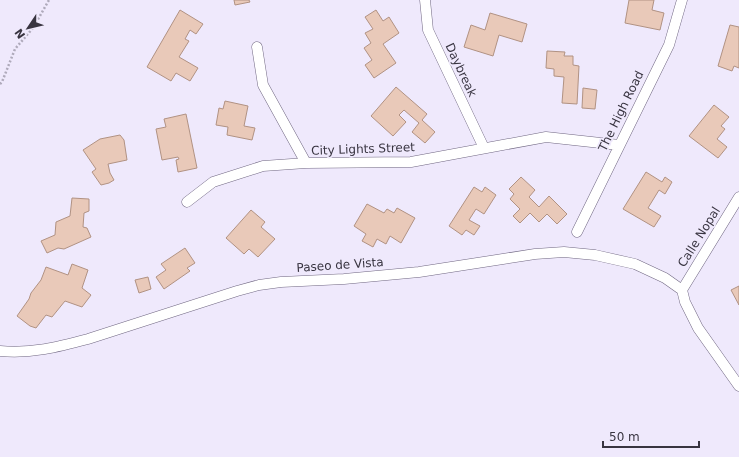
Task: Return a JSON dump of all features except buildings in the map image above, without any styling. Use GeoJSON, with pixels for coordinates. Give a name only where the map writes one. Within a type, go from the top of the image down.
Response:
{"type":"FeatureCollection","features":[{"type":"Feature","properties":{"kind":"street","name":"Daybreak"},"geometry":{"type":"LineString","coordinates":[[425,0],[428,30],[484,148]]}},
{"type":"Feature","properties":{"kind":"street","name":"The High Road"},"geometry":{"type":"LineString","coordinates":[[577,232],[669,45],[682,0]]}},
{"type":"Feature","properties":{"kind":"street"},"geometry":{"type":"LineString","coordinates":[[257,46],[263,85],[306,163]]}},
{"type":"Feature","properties":{"kind":"street","name":"City Lights Street"},"geometry":{"type":"LineString","coordinates":[[187,202],[213,182],[263,166],[306,163],[412,162],[546,137],[619,146]]}},
{"type":"Feature","properties":{"kind":"street","name":"Calle Nopal"},"geometry":{"type":"LineString","coordinates":[[682,290],[739,197]]}},
{"type":"Feature","properties":{"kind":"street","name":"Paseo de Vista"},"geometry":{"type":"LineString","coordinates":[[0,350],[18,352],[34,351],[88,339],[259,285],[281,282],[344,279],[419,272],[535,254],[564,252],[595,255],[625,261],[665,278],[682,290]]}},
{"type":"Feature","properties":{"kind":"street"},"geometry":{"type":"LineString","coordinates":[[682,290],[685,302],[698,328],[739,386]]}},
{"type":"Feature","properties":{"kind":"path"},"geometry":{"type":"LineString","coordinates":[[0,84],[15,49],[33,28],[49,0]]}}]}
